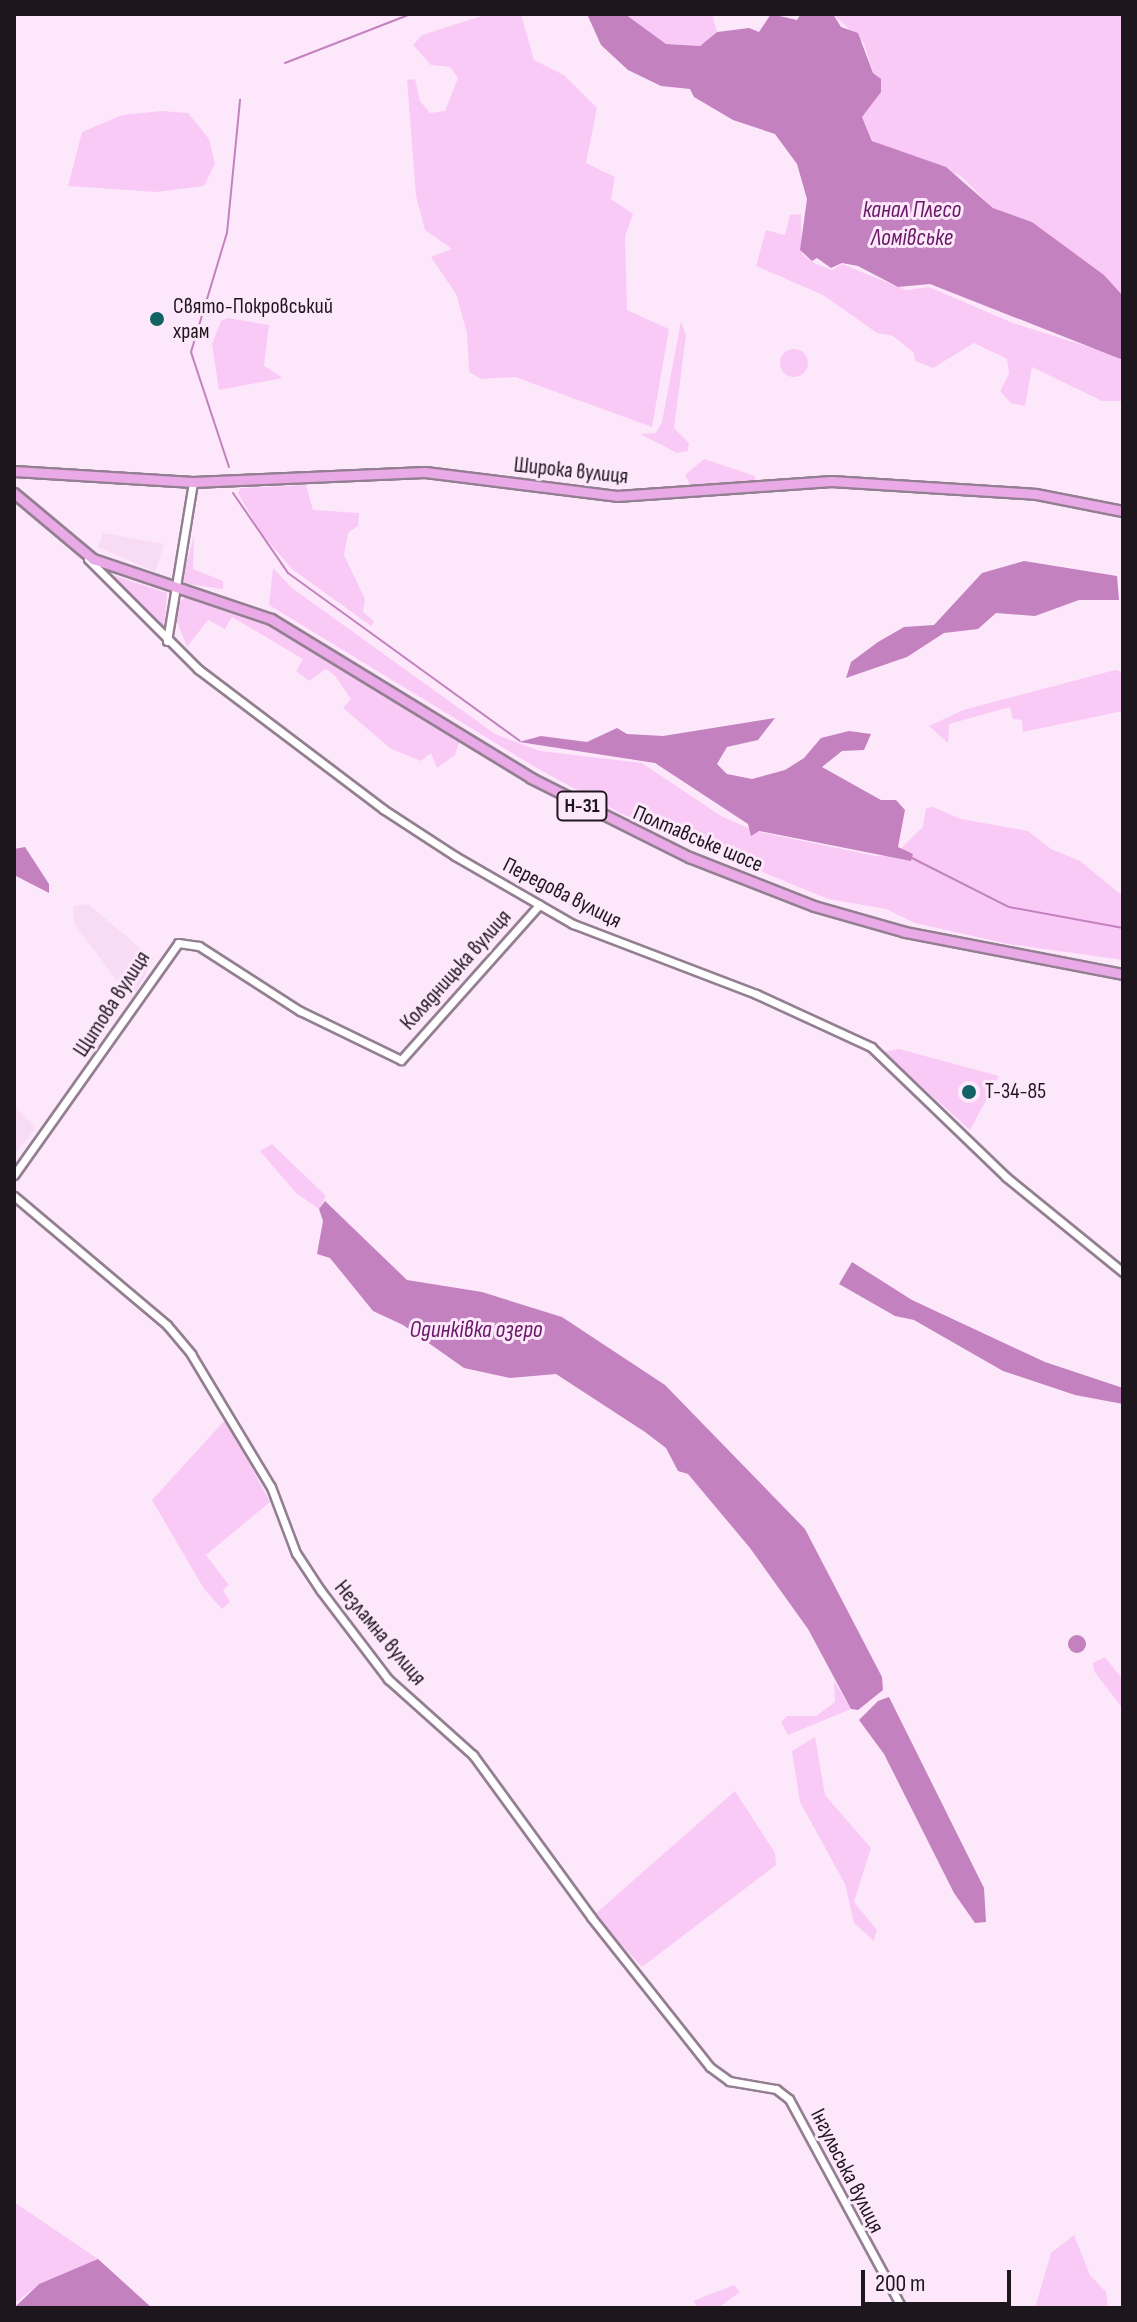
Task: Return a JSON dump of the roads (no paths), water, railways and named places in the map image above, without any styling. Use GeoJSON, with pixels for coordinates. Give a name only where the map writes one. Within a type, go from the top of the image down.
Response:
{"type":"FeatureCollection","features":[{"type":"Feature","properties":{"kind":"main road","name":"Широка вулиця"},"geometry":{"type":"LineString","coordinates":[[14,471],[193,482],[425,472],[617,496],[845,482],[1036,494],[1123,511]]}},
{"type":"Feature","properties":{"kind":"main road","name":"Передова вулиця"},"geometry":{"type":"LineString","coordinates":[[14,493],[78,549]]}},
{"type":"Feature","properties":{"kind":"main road","name":"Полтавське шосе"},"geometry":{"type":"LineString","coordinates":[[78,549],[125,573],[271,619],[545,785],[701,862],[814,906],[905,932],[1123,974]]}},
{"type":"Feature","properties":{"kind":"street"},"geometry":{"type":"LineString","coordinates":[[167,641],[193,482]]}},
{"type":"Feature","properties":{"kind":"street","name":"Передова вулиця"},"geometry":{"type":"LineString","coordinates":[[78,549],[167,641],[383,809],[573,924],[756,994],[871,1047],[993,1165],[1123,1272]]}},
{"type":"Feature","properties":{"kind":"street","name":"Колядницька вулиця"},"geometry":{"type":"LineString","coordinates":[[401,1060],[539,905]]}},
{"type":"Feature","properties":{"kind":"street","name":"Щитова вулиця"},"geometry":{"type":"LineString","coordinates":[[14,1175],[178,943],[199,946],[300,1011],[401,1060]]}},
{"type":"Feature","properties":{"kind":"street","name":"Незламна вулиця"},"geometry":{"type":"LineString","coordinates":[[14,1196],[112,1275],[191,1354],[271,1487],[296,1553],[321,1591],[388,1679],[473,1755],[591,1917],[710,2067],[729,2081],[783,2093]]}},
{"type":"Feature","properties":{"kind":"street","name":"Інгульська вулиця"},"geometry":{"type":"LineString","coordinates":[[783,2093],[902,2308]]}},
{"type":"Feature","properties":{"kind":"water","name":"канал Плесо Ломівське"},"geometry":{"type":"Polygon","coordinates":[[[587,14],[625,14],[666,44],[700,46],[717,32],[749,28],[759,32],[771,14],[797,20],[801,14],[833,14],[841,27],[858,33],[873,73],[881,79],[881,92],[862,117],[872,141],[946,167],[993,208],[1032,222],[1104,275],[1123,296],[1123,360],[930,284],[898,287],[858,266],[842,263],[831,268],[817,258],[812,261],[800,250],[807,199],[797,164],[775,134],[733,120],[694,97],[690,89],[661,86],[628,70],[601,45],[587,14]]]}},
{"type":"Feature","properties":{"kind":"water"},"geometry":{"type":"Polygon","coordinates":[[[1024,561],[1117,576],[1119,600],[1079,600],[1035,616],[996,613],[978,629],[944,633],[907,657],[846,678],[851,662],[878,642],[904,627],[934,625],[982,573],[1024,561]]]}},
{"type":"Feature","properties":{"kind":"water"},"geometry":{"type":"Polygon","coordinates":[[[775,718],[758,740],[727,747],[717,764],[727,774],[752,779],[785,770],[804,758],[821,738],[849,731],[871,734],[864,750],[842,751],[822,767],[881,800],[896,800],[905,810],[898,847],[913,854],[911,861],[759,831],[751,836],[748,824],[655,763],[519,742],[541,736],[587,742],[617,728],[627,734],[663,736],[775,718]]]}},
{"type":"Feature","properties":{"kind":"water"},"geometry":{"type":"Polygon","coordinates":[[[25,847],[49,884],[49,893],[16,876],[14,849],[25,847]]]}},
{"type":"Feature","properties":{"kind":"water","name":"Одинківка озеро"},"geometry":{"type":"Polygon","coordinates":[[[325,1201],[407,1280],[482,1292],[562,1317],[665,1385],[805,1529],[882,1677],[883,1690],[858,1710],[851,1709],[808,1629],[750,1548],[688,1474],[678,1471],[666,1448],[645,1432],[556,1374],[510,1378],[464,1368],[403,1325],[373,1311],[330,1258],[317,1254],[323,1221],[319,1209],[325,1201]]]}},
{"type":"Feature","properties":{"kind":"water"},"geometry":{"type":"Polygon","coordinates":[[[852,1262],[912,1300],[1045,1362],[1123,1388],[1123,1404],[1075,1395],[1003,1371],[914,1320],[895,1316],[839,1284],[852,1262]]]}},
{"type":"Feature","properties":{"kind":"water"},"geometry":{"type":"Polygon","coordinates":[[[1077,1635],[1086,1644],[1077,1653],[1068,1644],[1077,1635]]]}},
{"type":"Feature","properties":{"kind":"water"},"geometry":{"type":"Polygon","coordinates":[[[889,1697],[984,1888],[986,1922],[975,1923],[954,1893],[884,1754],[859,1720],[878,1701],[889,1697]]]}},
{"type":"Feature","properties":{"kind":"water"},"geometry":{"type":"Polygon","coordinates":[[[98,2259],[152,2308],[14,2308],[39,2284],[98,2259]]]}},
{"type":"Feature","properties":{"kind":"waterway"},"geometry":{"type":"LineString","coordinates":[[285,63],[411,14]]}},
{"type":"Feature","properties":{"kind":"waterway"},"geometry":{"type":"LineString","coordinates":[[229,467],[191,352],[227,233],[240,100]]}},
{"type":"Feature","properties":{"kind":"waterway"},"geometry":{"type":"LineString","coordinates":[[233,493],[288,573],[520,741]]}},
{"type":"Feature","properties":{"kind":"waterway"},"geometry":{"type":"LineString","coordinates":[[910,857],[1009,907],[1123,928]]}},
{"type":"Feature","properties":{"kind":"place","name":"Свято-Покровський храм"},"geometry":{"type":"Point","coordinates":[157,319]}},
{"type":"Feature","properties":{"kind":"place","name":"Т-34-85"},"geometry":{"type":"Point","coordinates":[969,1092]}}]}
